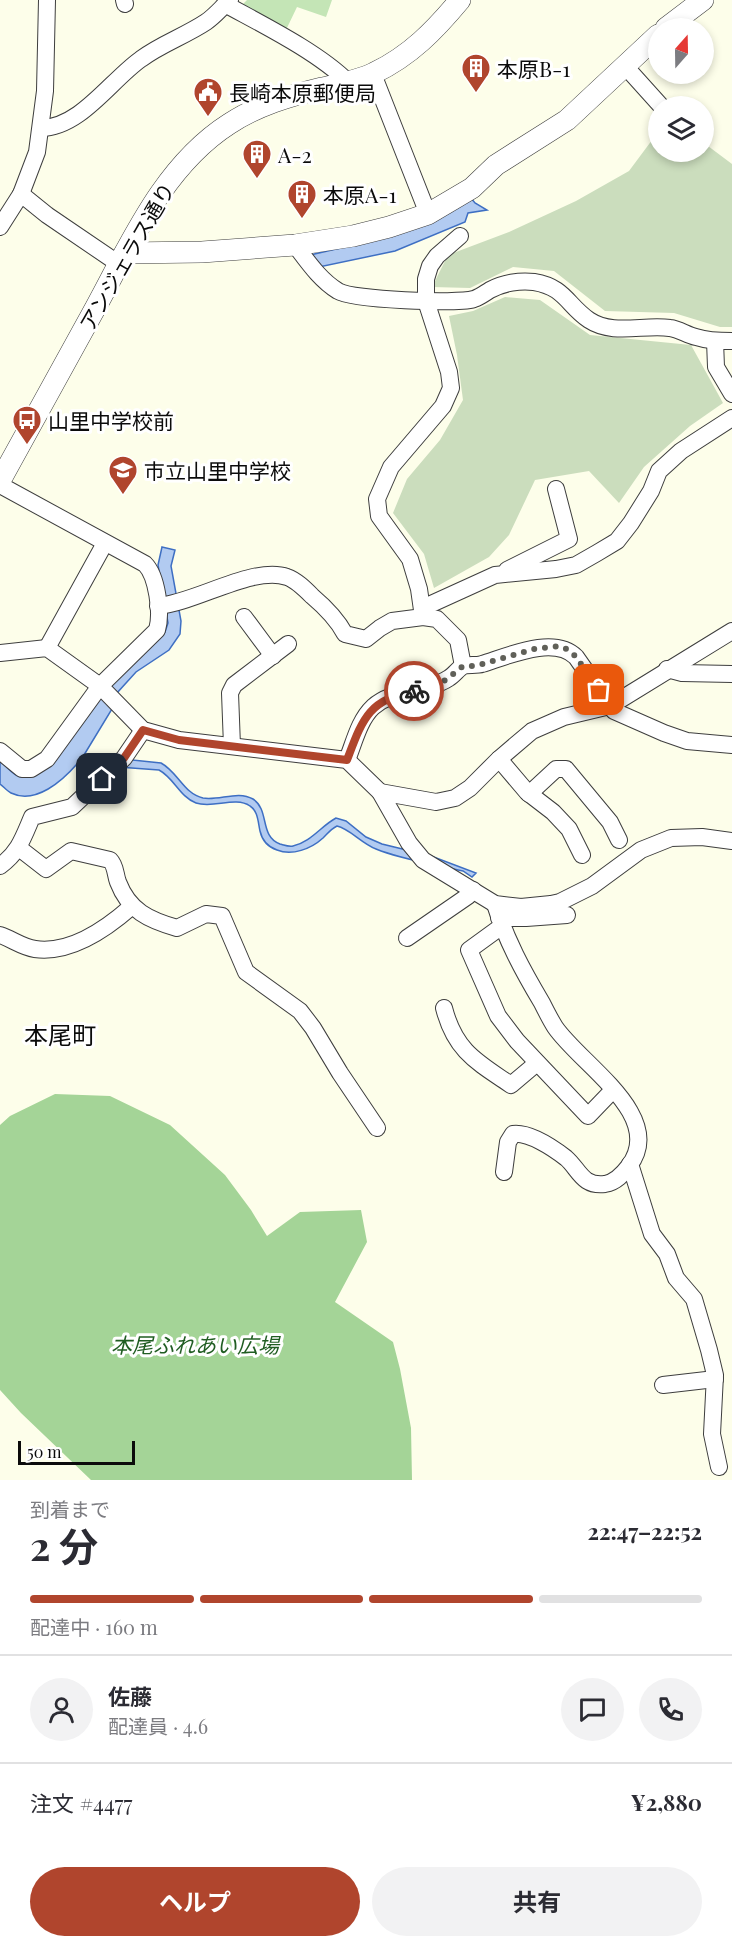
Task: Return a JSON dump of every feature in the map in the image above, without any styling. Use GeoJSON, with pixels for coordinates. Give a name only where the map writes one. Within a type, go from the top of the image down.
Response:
{"type":"FeatureCollection","features":[{"type":"Feature","properties":{"kind":"street"},"geometry":{"type":"LineString","coordinates":[[0,227],[21,194],[37,152],[45,91],[48,0]]}},
{"type":"Feature","properties":{"kind":"street","name":"アンジェラス通り"},"geometry":{"type":"LineString","coordinates":[[0,483],[122,258],[155,202],[180,167],[228,125],[254,110],[280,99],[373,74],[417,46],[460,0]]}},
{"type":"Feature","properties":{"kind":"street"},"geometry":{"type":"LineString","coordinates":[[679,18],[703,0]]}},
{"type":"Feature","properties":{"kind":"street"},"geometry":{"type":"LineString","coordinates":[[40,128],[52,128],[66,123],[114,84],[139,60],[208,21],[227,2],[337,71],[348,82]]}},
{"type":"Feature","properties":{"kind":"street"},"geometry":{"type":"LineString","coordinates":[[21,194],[47,215],[122,258],[295,246],[353,236],[428,214],[472,188],[496,165],[567,120],[648,44]]}},
{"type":"Feature","properties":{"kind":"street"},"geometry":{"type":"LineString","coordinates":[[625,66],[651,96]]}},
{"type":"Feature","properties":{"kind":"street"},"geometry":{"type":"LineString","coordinates":[[373,74],[428,214]]}},
{"type":"Feature","properties":{"kind":"street"},"geometry":{"type":"LineString","coordinates":[[423,617],[419,589],[410,559],[380,516],[377,499],[392,467],[443,406],[451,388],[449,372],[426,301],[426,279],[430,266],[437,256],[460,236]]}},
{"type":"Feature","properties":{"kind":"street"},"geometry":{"type":"LineString","coordinates":[[295,246],[322,279],[341,293],[426,301],[474,299],[493,288],[522,281],[534,282],[560,291],[590,320],[605,326],[670,328],[697,338],[724,341],[716,367],[732,394]]}},
{"type":"Feature","properties":{"kind":"street"},"geometry":{"type":"LineString","coordinates":[[495,575],[556,570],[576,565],[617,541],[641,509],[659,471],[681,451],[732,418]]}},
{"type":"Feature","properties":{"kind":"street"},"geometry":{"type":"LineString","coordinates":[[0,483],[145,564],[151,570],[168,604]]}},
{"type":"Feature","properties":{"kind":"street"},"geometry":{"type":"LineString","coordinates":[[423,617],[429,605],[521,564],[569,539],[556,489]]}},
{"type":"Feature","properties":{"kind":"street"},"geometry":{"type":"LineString","coordinates":[[47,648],[105,543]]}},
{"type":"Feature","properties":{"kind":"street"},"geometry":{"type":"LineString","coordinates":[[0,752],[22,769],[31,769],[47,759],[102,688],[157,630],[168,604],[271,574],[289,578],[324,607],[345,634],[355,638],[366,639],[392,621],[423,617],[437,619],[458,640],[463,666]]}},
{"type":"Feature","properties":{"kind":"street"},"geometry":{"type":"LineString","coordinates":[[244,616],[273,656]]}},
{"type":"Feature","properties":{"kind":"street"},"geometry":{"type":"LineString","coordinates":[[380,792],[436,802],[455,798],[470,788],[532,731],[564,717],[610,705],[732,631]]}},
{"type":"Feature","properties":{"kind":"street"},"geometry":{"type":"LineString","coordinates":[[232,746],[230,693],[234,685],[288,644]]}},
{"type":"Feature","properties":{"kind":"street"},"geometry":{"type":"LineString","coordinates":[[347,760],[362,721],[372,708],[384,699],[446,680],[463,666],[476,666],[534,649],[559,646],[569,650],[576,657],[614,711],[687,741],[732,745]]}},
{"type":"Feature","properties":{"kind":"street"},"geometry":{"type":"LineString","coordinates":[[0,653],[47,648],[102,688],[143,730],[179,740],[347,760],[380,792],[409,843],[423,860],[473,890],[499,916],[514,954],[555,1027],[629,1108],[638,1127],[640,1142],[637,1156],[614,1182],[597,1184],[583,1178],[567,1159],[534,1139],[519,1134],[513,1134],[508,1142],[504,1172]]}},
{"type":"Feature","properties":{"kind":"street"},"geometry":{"type":"LineString","coordinates":[[667,669],[682,673],[732,674]]}},
{"type":"Feature","properties":{"kind":"street"},"geometry":{"type":"LineString","coordinates":[[0,866],[12,858],[19,848],[32,817],[72,807],[124,758],[143,730]]}},
{"type":"Feature","properties":{"kind":"street"},"geometry":{"type":"LineString","coordinates":[[499,759],[529,794],[553,812],[569,829],[582,855]]}},
{"type":"Feature","properties":{"kind":"street"},"geometry":{"type":"LineString","coordinates":[[529,794],[556,769],[566,769],[610,822],[619,840]]}},
{"type":"Feature","properties":{"kind":"street"},"geometry":{"type":"LineString","coordinates":[[613,1090],[588,1116],[537,1063],[498,1016],[469,950],[499,916],[521,907],[560,902],[592,886],[640,850],[671,838],[702,837],[732,841]]}},
{"type":"Feature","properties":{"kind":"street"},"geometry":{"type":"LineString","coordinates":[[19,848],[46,869],[71,851],[110,860],[114,864],[117,881],[131,907],[162,924],[177,928],[206,914],[222,916],[246,972],[300,1011],[377,1128]]}},
{"type":"Feature","properties":{"kind":"street"},"geometry":{"type":"LineString","coordinates":[[406,938],[468,896],[473,890]]}},
{"type":"Feature","properties":{"kind":"street"},"geometry":{"type":"LineString","coordinates":[[0,935],[34,949],[58,949],[72,945],[113,922],[131,907]]}},
{"type":"Feature","properties":{"kind":"street"},"geometry":{"type":"LineString","coordinates":[[499,916],[526,918],[567,915]]}},
{"type":"Feature","properties":{"kind":"street"},"geometry":{"type":"LineString","coordinates":[[444,1008],[448,1022],[466,1053],[511,1085],[537,1063]]}},
{"type":"Feature","properties":{"kind":"street"},"geometry":{"type":"LineString","coordinates":[[630,1164],[652,1234],[667,1254],[676,1278],[694,1299],[709,1350],[715,1379],[712,1434],[719,1467]]}},
{"type":"Feature","properties":{"kind":"street"},"geometry":{"type":"LineString","coordinates":[[663,1385],[715,1379]]}},
{"type":"Feature","properties":{"kind":"green space"},"geometry":{"type":"Polygon","coordinates":[[[247,0],[332,0],[326,17],[297,7],[285,32],[241,6],[247,0]]]}},
{"type":"Feature","properties":{"kind":"green space"},"geometry":{"type":"Polygon","coordinates":[[[648,145],[648,162],[714,162],[714,150],[732,164],[732,327],[720,327],[674,313],[605,311],[554,271],[513,267],[470,288],[432,287],[448,255],[509,232],[576,201],[629,171],[648,145]]]}},
{"type":"Feature","properties":{"kind":"green space"},"geometry":{"type":"Polygon","coordinates":[[[505,297],[540,300],[590,335],[691,345],[723,403],[690,426],[644,467],[619,503],[589,471],[535,480],[509,535],[489,557],[434,588],[424,554],[393,513],[407,479],[440,440],[463,400],[449,316],[473,311],[505,297]]]}},
{"type":"Feature","properties":{"kind":"green space","name":"本尾ふれあい広場"},"geometry":{"type":"Polygon","coordinates":[[[55,1094],[110,1096],[170,1125],[225,1175],[267,1236],[300,1212],[361,1210],[367,1242],[335,1302],[393,1342],[411,1428],[412,1480],[91,1480],[21,1413],[0,1390],[0,1125],[10,1116],[55,1094]]]}},
{"type":"Feature","properties":{"kind":"water"},"geometry":{"type":"Polygon","coordinates":[[[471,198],[487,210],[468,213],[465,222],[395,251],[319,267],[306,256],[388,237],[471,198]]]}},
{"type":"Feature","properties":{"kind":"water"},"geometry":{"type":"Polygon","coordinates":[[[162,547],[175,550],[171,566],[181,621],[180,634],[169,650],[136,672],[117,693],[112,709],[84,755],[161,763],[186,788],[196,796],[203,798],[247,796],[258,804],[269,835],[280,844],[293,846],[299,844],[336,818],[346,821],[366,837],[382,844],[431,856],[476,873],[472,877],[463,871],[386,853],[337,826],[307,848],[295,852],[277,850],[264,840],[253,808],[238,802],[210,805],[196,803],[159,770],[77,764],[57,783],[30,796],[11,793],[0,784],[0,760],[20,777],[36,774],[110,685],[165,632],[168,623],[158,565],[162,547]]]}},
{"type":"Feature","properties":{"kind":"way so far"},"geometry":{"type":"LineString","coordinates":[[414,691],[446,680],[463,666],[476,666],[534,649],[559,646],[569,650],[576,657],[599,690]]}},
{"type":"Feature","properties":{"kind":"place","name":"本原B-1"},"geometry":{"type":"Point","coordinates":[476,94]}},
{"type":"Feature","properties":{"kind":"place","name":"長崎本原郵便局"},"geometry":{"type":"Point","coordinates":[208,118]}},
{"type":"Feature","properties":{"kind":"place","name":"A-2"},"geometry":{"type":"Point","coordinates":[257,180]}},
{"type":"Feature","properties":{"kind":"place","name":"本原A-1"},"geometry":{"type":"Point","coordinates":[302,220]}},
{"type":"Feature","properties":{"kind":"place","name":"山里中学校前"},"geometry":{"type":"Point","coordinates":[27,446]}},
{"type":"Feature","properties":{"kind":"place","name":"市立山里中学校"},"geometry":{"type":"Point","coordinates":[123,496]}},
{"type":"Feature","properties":{"kind":"district","name":"本尾町"},"geometry":{"type":"Point","coordinates":[60,1034]}},
{"type":"Feature","properties":{"kind":"route"},"geometry":{"type":"LineString","coordinates":[[102,779],[124,758],[143,730],[179,740],[347,760],[362,721],[372,708],[384,699],[399,693],[414,691]]}}]}
